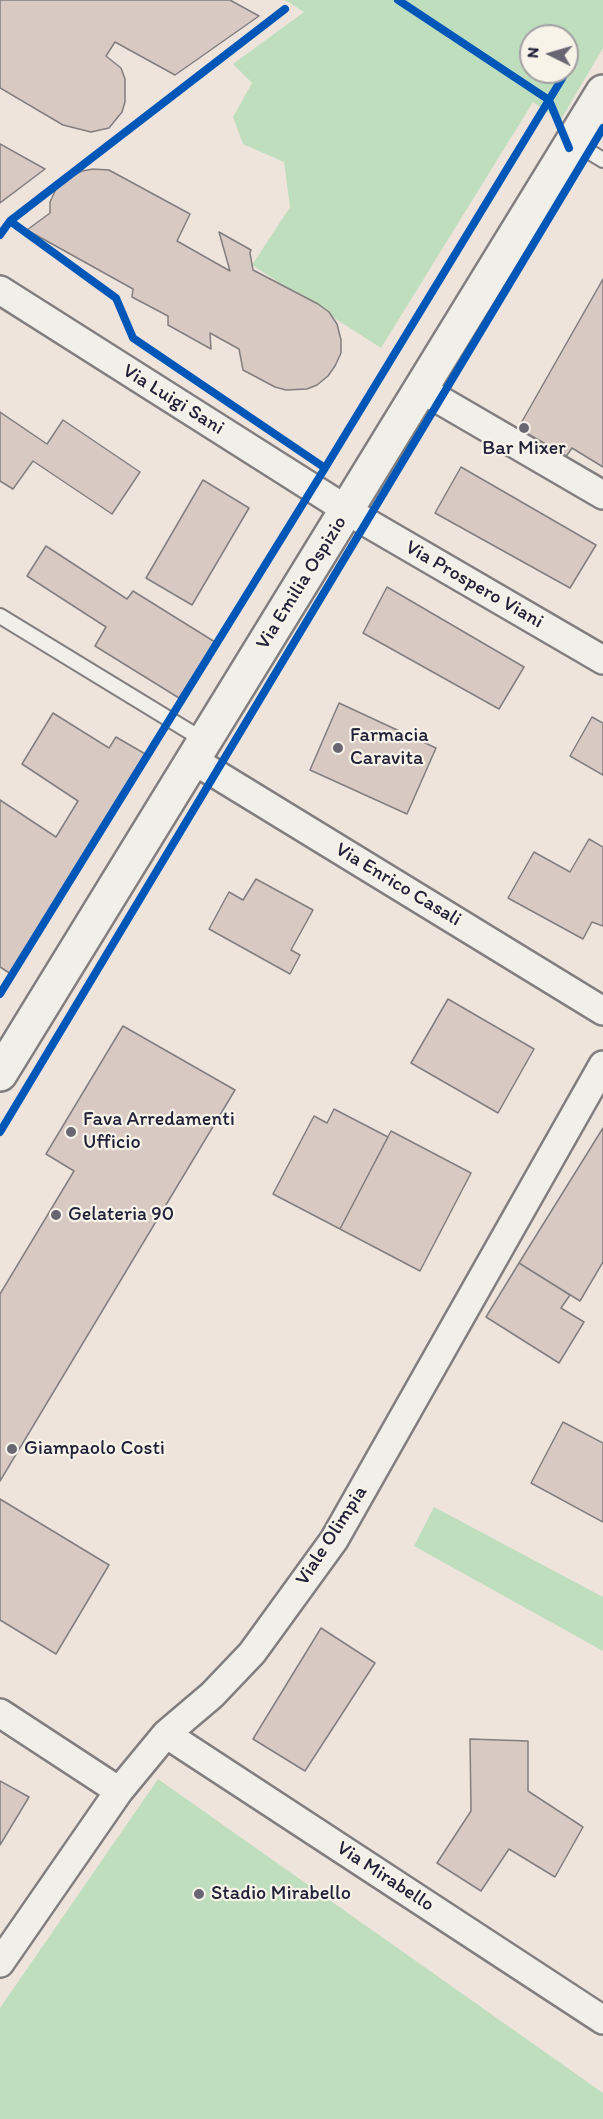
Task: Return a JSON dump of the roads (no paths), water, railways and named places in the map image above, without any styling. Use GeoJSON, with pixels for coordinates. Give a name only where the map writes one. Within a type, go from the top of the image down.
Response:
{"type":"FeatureCollection","features":[{"type":"Feature","properties":{"kind":"main road","name":"Via Emilia Ospizio"},"geometry":{"type":"LineString","coordinates":[[0,1074],[603,92]]}},
{"type":"Feature","properties":{"kind":"street","name":"Via Luigi Sani"},"geometry":{"type":"LineString","coordinates":[[0,290],[346,510]]}},
{"type":"Feature","properties":{"kind":"street"},"geometry":{"type":"LineString","coordinates":[[421,389],[603,495]]}},
{"type":"Feature","properties":{"kind":"street","name":"Via Prospero Viani"},"geometry":{"type":"LineString","coordinates":[[346,510],[603,660]]}},
{"type":"Feature","properties":{"kind":"street","name":"Via Enrico Casali"},"geometry":{"type":"LineString","coordinates":[[199,750],[603,1011]]}},
{"type":"Feature","properties":{"kind":"street","name":"Viale Olimpia"},"geometry":{"type":"LineString","coordinates":[[0,1963],[119,1791],[166,1734],[212,1695],[252,1653],[334,1540],[603,1065]]}},
{"type":"Feature","properties":{"kind":"street"},"geometry":{"type":"LineString","coordinates":[[0,1713],[119,1791]]}},
{"type":"Feature","properties":{"kind":"street","name":"Via Mirabello"},"geometry":{"type":"LineString","coordinates":[[166,1734],[603,2020]]}},
{"type":"Feature","properties":{"kind":"lane"},"geometry":{"type":"LineString","coordinates":[[573,142],[603,160]]}},
{"type":"Feature","properties":{"kind":"lane"},"geometry":{"type":"LineString","coordinates":[[0,616],[199,750]]}},
{"type":"Feature","properties":{"kind":"place","name":"Bar Mixer"},"geometry":{"type":"Point","coordinates":[524,428]}},
{"type":"Feature","properties":{"kind":"place","name":"Farmacia Caravita"},"geometry":{"type":"Point","coordinates":[338,748]}},
{"type":"Feature","properties":{"kind":"place","name":"Fava Arredamenti Ufficio"},"geometry":{"type":"Point","coordinates":[71,1132]}},
{"type":"Feature","properties":{"kind":"place","name":"Gelateria 90"},"geometry":{"type":"Point","coordinates":[56,1215]}},
{"type":"Feature","properties":{"kind":"place","name":"Giampaolo Costi"},"geometry":{"type":"Point","coordinates":[12,1449]}},
{"type":"Feature","properties":{"kind":"place","name":"Stadio Mirabello"},"geometry":{"type":"Point","coordinates":[199,1894]}}]}
